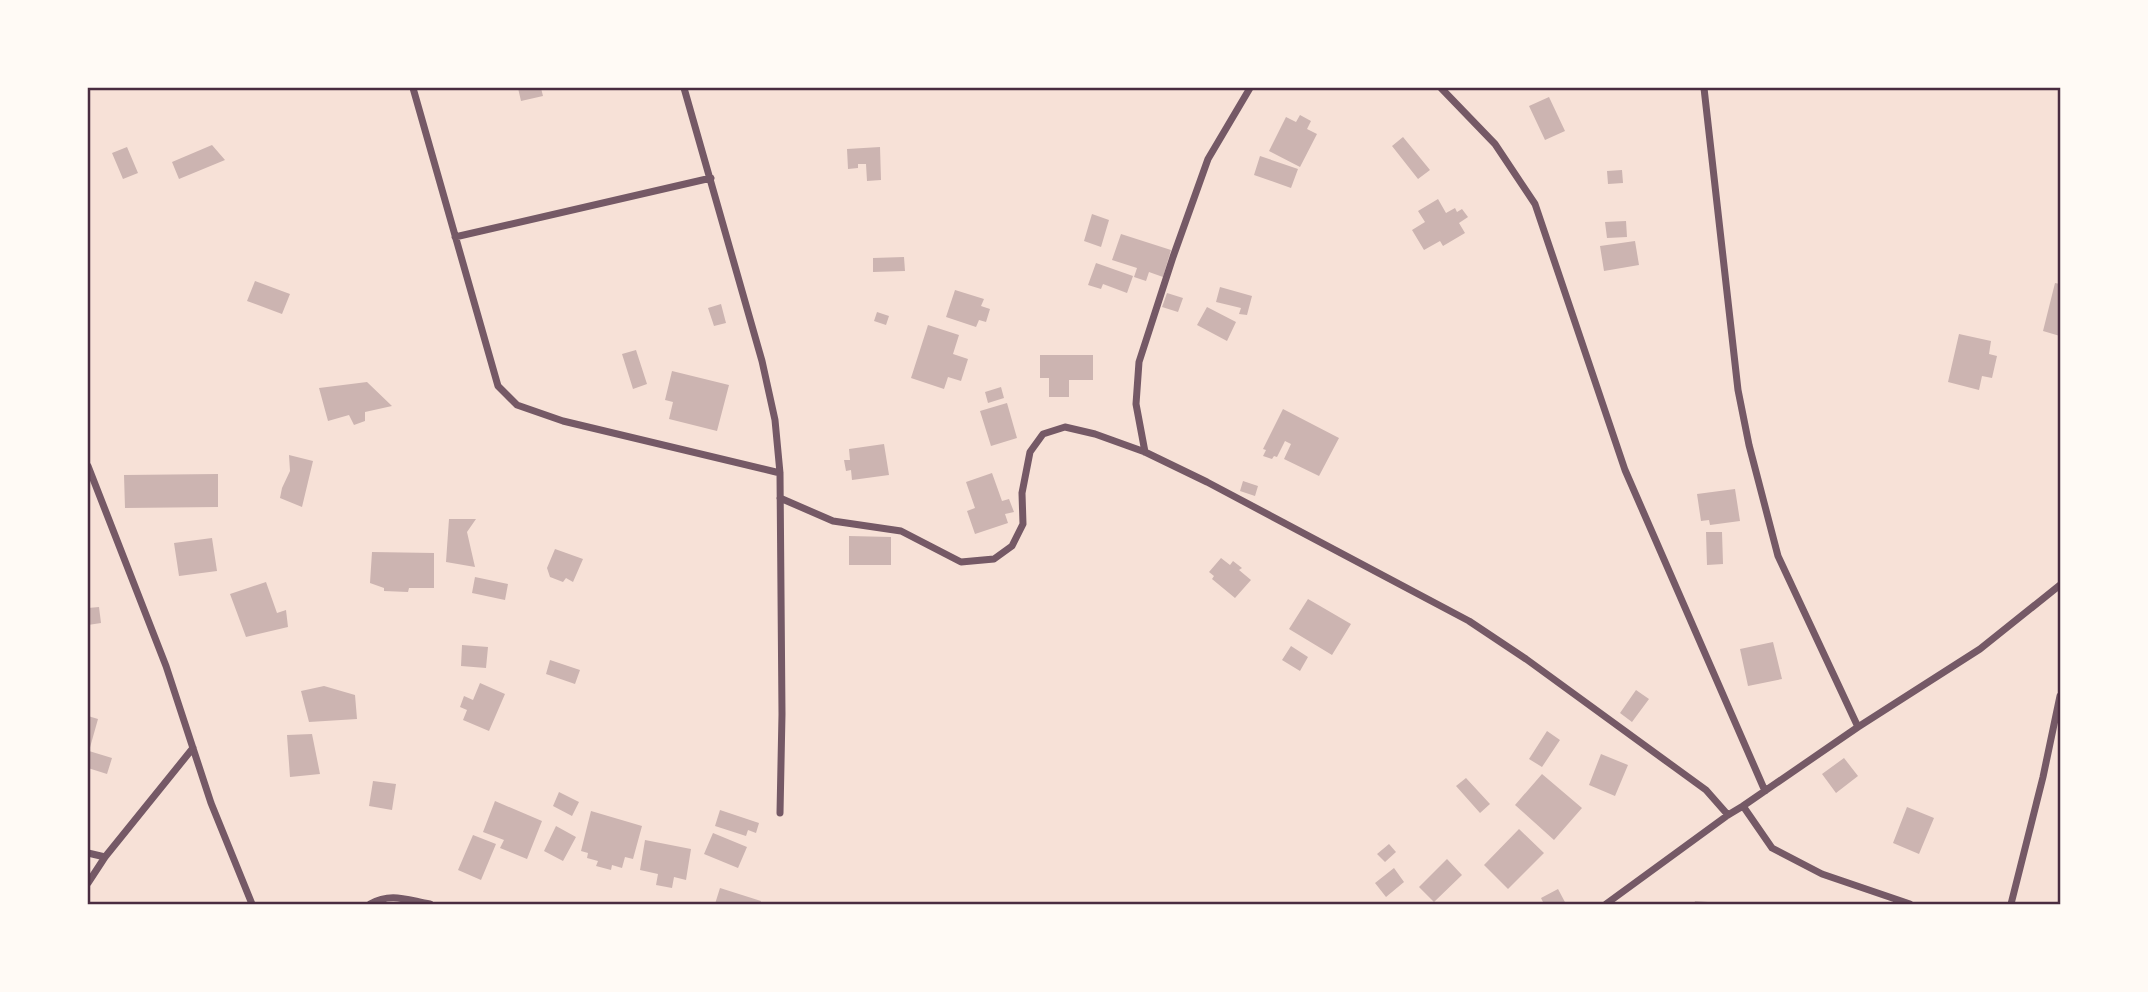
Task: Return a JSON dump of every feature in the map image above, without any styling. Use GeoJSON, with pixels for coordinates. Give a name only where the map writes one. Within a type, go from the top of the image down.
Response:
{"type":"FeatureCollection","features":[{"type":"Feature","properties":{"kind":"street"},"geometry":{"type":"LineString","coordinates":[[413,88],[498,386],[517,405],[563,421],[780,473]]}},
{"type":"Feature","properties":{"kind":"street"},"geometry":{"type":"LineString","coordinates":[[684,88],[762,361],[775,420],[780,473],[780,813]]}},
{"type":"Feature","properties":{"kind":"street"},"geometry":{"type":"LineString","coordinates":[[1145,452],[1136,404],[1139,362],[1172,257],[1208,159],[1250,88]]}},
{"type":"Feature","properties":{"kind":"street"},"geometry":{"type":"LineString","coordinates":[[1441,88],[1495,144],[1535,204],[1625,470],[1765,790]]}},
{"type":"Feature","properties":{"kind":"street"},"geometry":{"type":"LineString","coordinates":[[1704,88],[1738,390],[1749,445],[1779,556],[1858,727]]}},
{"type":"Feature","properties":{"kind":"street"},"geometry":{"type":"LineString","coordinates":[[456,237],[711,178]]}},
{"type":"Feature","properties":{"kind":"street"},"geometry":{"type":"LineString","coordinates":[[780,498],[833,522],[901,531],[961,562],[994,559],[1012,546],[1023,524],[1022,493],[1030,452],[1044,434],[1065,427],[1094,434],[1145,452],[1207,482],[1469,621],[1526,659],[1706,790],[1728,815]]}},
{"type":"Feature","properties":{"kind":"street"},"geometry":{"type":"LineString","coordinates":[[88,466],[166,666],[211,803],[252,905]]}},
{"type":"Feature","properties":{"kind":"street"},"geometry":{"type":"LineString","coordinates":[[1606,905],[1728,815],[1980,649],[2060,585]]}},
{"type":"Feature","properties":{"kind":"street"},"geometry":{"type":"LineString","coordinates":[[2011,905],[2060,696]]}},
{"type":"Feature","properties":{"kind":"street"},"geometry":{"type":"LineString","coordinates":[[88,883],[193,748]]}},
{"type":"Feature","properties":{"kind":"street"},"geometry":{"type":"LineString","coordinates":[[1744,806],[1772,848],[1822,874],[1910,905]]}},
{"type":"Feature","properties":{"kind":"street"},"geometry":{"type":"LineString","coordinates":[[88,853],[105,858]]}},
{"type":"Feature","properties":{"kind":"street"},"geometry":{"type":"LineString","coordinates":[[370,905],[381,898],[394,897],[430,905]]}},
{"type":"Feature","properties":{"kind":"building"},"geometry":{"type":"Polygon","coordinates":[[[518,88],[541,88],[543,96],[521,101],[518,88]]]}},
{"type":"Feature","properties":{"kind":"building"},"geometry":{"type":"Polygon","coordinates":[[[1549,97],[1565,131],[1545,140],[1529,106],[1549,97]]]}},
{"type":"Feature","properties":{"kind":"building"},"geometry":{"type":"Polygon","coordinates":[[[1300,115],[1311,121],[1307,129],[1317,134],[1300,167],[1269,151],[1286,117],[1296,122],[1300,115]]]}},
{"type":"Feature","properties":{"kind":"building"},"geometry":{"type":"Polygon","coordinates":[[[1403,137],[1430,170],[1418,179],[1392,146],[1403,137]]]}},
{"type":"Feature","properties":{"kind":"building"},"geometry":{"type":"Polygon","coordinates":[[[212,145],[225,160],[179,179],[172,162],[212,145]]]}},
{"type":"Feature","properties":{"kind":"building"},"geometry":{"type":"Polygon","coordinates":[[[127,147],[138,173],[123,179],[112,153],[127,147]]]}},
{"type":"Feature","properties":{"kind":"building"},"geometry":{"type":"Polygon","coordinates":[[[880,147],[881,180],[867,181],[866,164],[858,164],[858,168],[848,169],[847,149],[880,147]]]}},
{"type":"Feature","properties":{"kind":"building"},"geometry":{"type":"Polygon","coordinates":[[[1260,156],[1298,169],[1291,188],[1254,175],[1260,156]]]}},
{"type":"Feature","properties":{"kind":"building"},"geometry":{"type":"Polygon","coordinates":[[[1622,170],[1623,183],[1608,184],[1607,171],[1622,170]]]}},
{"type":"Feature","properties":{"kind":"building"},"geometry":{"type":"Polygon","coordinates":[[[1438,199],[1446,213],[1455,208],[1457,212],[1462,209],[1468,217],[1459,223],[1465,233],[1443,246],[1440,241],[1424,250],[1412,230],[1425,222],[1418,211],[1438,199]]]}},
{"type":"Feature","properties":{"kind":"building"},"geometry":{"type":"Polygon","coordinates":[[[1092,214],[1109,220],[1101,247],[1084,241],[1092,214]]]}},
{"type":"Feature","properties":{"kind":"building"},"geometry":{"type":"Polygon","coordinates":[[[1626,221],[1627,237],[1607,238],[1605,222],[1626,221]]]}},
{"type":"Feature","properties":{"kind":"building"},"geometry":{"type":"Polygon","coordinates":[[[1121,234],[1171,250],[1163,277],[1149,272],[1146,281],[1134,277],[1137,268],[1112,260],[1121,234]]]}},
{"type":"Feature","properties":{"kind":"building"},"geometry":{"type":"Polygon","coordinates":[[[1635,241],[1639,265],[1604,271],[1600,246],[1635,241]]]}},
{"type":"Feature","properties":{"kind":"building"},"geometry":{"type":"Polygon","coordinates":[[[904,257],[905,271],[873,272],[873,258],[904,257]]]}},
{"type":"Feature","properties":{"kind":"building"},"geometry":{"type":"Polygon","coordinates":[[[1096,263],[1133,276],[1127,293],[1103,284],[1101,289],[1088,285],[1096,263]]]}},
{"type":"Feature","properties":{"kind":"building"},"geometry":{"type":"Polygon","coordinates":[[[255,281],[290,294],[282,314],[247,301],[255,281]]]}},
{"type":"Feature","properties":{"kind":"building"},"geometry":{"type":"Polygon","coordinates":[[[2055,283],[2060,284],[2060,336],[2043,331],[2055,283]]]}},
{"type":"Feature","properties":{"kind":"building"},"geometry":{"type":"Polygon","coordinates":[[[1220,287],[1252,296],[1247,315],[1239,314],[1241,308],[1216,302],[1220,287]]]}},
{"type":"Feature","properties":{"kind":"building"},"geometry":{"type":"Polygon","coordinates":[[[955,290],[984,299],[981,306],[990,309],[986,322],[979,320],[976,327],[946,317],[955,290]]]}},
{"type":"Feature","properties":{"kind":"building"},"geometry":{"type":"Polygon","coordinates":[[[1167,293],[1183,298],[1178,312],[1162,307],[1167,293]]]}},
{"type":"Feature","properties":{"kind":"building"},"geometry":{"type":"Polygon","coordinates":[[[721,304],[726,323],[714,326],[708,308],[721,304]]]}},
{"type":"Feature","properties":{"kind":"building"},"geometry":{"type":"Polygon","coordinates":[[[1207,307],[1236,322],[1227,341],[1197,325],[1207,307]]]}},
{"type":"Feature","properties":{"kind":"building"},"geometry":{"type":"Polygon","coordinates":[[[877,312],[889,316],[886,325],[874,321],[877,312]]]}},
{"type":"Feature","properties":{"kind":"building"},"geometry":{"type":"Polygon","coordinates":[[[928,325],[959,335],[953,354],[968,359],[961,381],[948,377],[944,389],[911,378],[928,325]]]}},
{"type":"Feature","properties":{"kind":"building"},"geometry":{"type":"Polygon","coordinates":[[[1959,334],[1991,341],[1989,354],[1997,356],[1992,378],[1982,376],[1979,390],[1948,382],[1959,334]]]}},
{"type":"Feature","properties":{"kind":"building"},"geometry":{"type":"Polygon","coordinates":[[[636,350],[647,384],[633,389],[622,354],[636,350]]]}},
{"type":"Feature","properties":{"kind":"building"},"geometry":{"type":"Polygon","coordinates":[[[1040,355],[1093,355],[1093,380],[1069,380],[1069,397],[1049,397],[1049,378],[1040,378],[1040,355]]]}},
{"type":"Feature","properties":{"kind":"building"},"geometry":{"type":"Polygon","coordinates":[[[672,371],[729,385],[717,431],[669,419],[673,402],[665,400],[672,371]]]}},
{"type":"Feature","properties":{"kind":"building"},"geometry":{"type":"Polygon","coordinates":[[[367,382],[392,406],[365,412],[365,421],[354,425],[349,415],[328,421],[319,388],[367,382]]]}},
{"type":"Feature","properties":{"kind":"building"},"geometry":{"type":"Polygon","coordinates":[[[1001,387],[1004,398],[988,403],[985,392],[1001,387]]]}},
{"type":"Feature","properties":{"kind":"building"},"geometry":{"type":"Polygon","coordinates":[[[1007,403],[1017,438],[991,446],[980,411],[1007,403]]]}},
{"type":"Feature","properties":{"kind":"building"},"geometry":{"type":"Polygon","coordinates":[[[1283,409],[1339,438],[1319,476],[1284,459],[1291,444],[1285,441],[1277,457],[1272,459],[1263,456],[1266,450],[1263,449],[1283,409]]]}},
{"type":"Feature","properties":{"kind":"building"},"geometry":{"type":"Polygon","coordinates":[[[884,444],[889,475],[852,480],[851,470],[846,471],[844,460],[850,460],[849,449],[884,444]]]}},
{"type":"Feature","properties":{"kind":"building"},"geometry":{"type":"Polygon","coordinates":[[[289,455],[313,461],[302,507],[280,498],[290,471],[289,455]]]}},
{"type":"Feature","properties":{"kind":"building"},"geometry":{"type":"Polygon","coordinates":[[[992,473],[1002,501],[1009,499],[1014,512],[1005,514],[1008,523],[975,534],[967,511],[975,508],[966,482],[992,473]]]}},
{"type":"Feature","properties":{"kind":"building"},"geometry":{"type":"Polygon","coordinates":[[[218,474],[218,507],[125,508],[124,475],[218,474]]]}},
{"type":"Feature","properties":{"kind":"building"},"geometry":{"type":"Polygon","coordinates":[[[1243,481],[1258,486],[1255,496],[1240,491],[1243,481]]]}},
{"type":"Feature","properties":{"kind":"building"},"geometry":{"type":"Polygon","coordinates":[[[1735,489],[1740,521],[1710,525],[1709,520],[1701,521],[1697,494],[1735,489]]]}},
{"type":"Feature","properties":{"kind":"building"},"geometry":{"type":"Polygon","coordinates":[[[449,519],[476,519],[467,532],[475,567],[446,562],[449,519]]]}},
{"type":"Feature","properties":{"kind":"building"},"geometry":{"type":"Polygon","coordinates":[[[1706,532],[1722,532],[1723,564],[1707,565],[1706,532]]]}},
{"type":"Feature","properties":{"kind":"building"},"geometry":{"type":"Polygon","coordinates":[[[849,536],[891,537],[891,565],[849,565],[849,536]]]}},
{"type":"Feature","properties":{"kind":"building"},"geometry":{"type":"Polygon","coordinates":[[[212,538],[217,571],[179,576],[174,543],[212,538]]]}},
{"type":"Feature","properties":{"kind":"building"},"geometry":{"type":"Polygon","coordinates":[[[555,549],[583,559],[573,582],[566,578],[563,582],[550,577],[547,568],[555,549]]]}},
{"type":"Feature","properties":{"kind":"building"},"geometry":{"type":"Polygon","coordinates":[[[372,552],[434,553],[434,588],[409,588],[408,592],[384,591],[384,588],[370,583],[372,552]]]}},
{"type":"Feature","properties":{"kind":"building"},"geometry":{"type":"Polygon","coordinates":[[[1221,558],[1230,565],[1233,561],[1251,580],[1235,598],[1212,579],[1214,576],[1209,572],[1221,558]]]}},
{"type":"Feature","properties":{"kind":"building"},"geometry":{"type":"Polygon","coordinates":[[[475,577],[508,584],[505,600],[472,593],[475,577]]]}},
{"type":"Feature","properties":{"kind":"building"},"geometry":{"type":"Polygon","coordinates":[[[266,582],[277,613],[286,610],[288,627],[246,637],[230,594],[266,582]]]}},
{"type":"Feature","properties":{"kind":"building"},"geometry":{"type":"Polygon","coordinates":[[[1308,599],[1351,624],[1332,655],[1289,629],[1308,599]]]}},
{"type":"Feature","properties":{"kind":"building"},"geometry":{"type":"Polygon","coordinates":[[[99,607],[101,623],[88,625],[88,608],[99,607]]]}},
{"type":"Feature","properties":{"kind":"building"},"geometry":{"type":"Polygon","coordinates":[[[1773,642],[1782,679],[1748,686],[1740,649],[1773,642]]]}},
{"type":"Feature","properties":{"kind":"building"},"geometry":{"type":"Polygon","coordinates":[[[462,645],[488,647],[486,668],[461,666],[462,645]]]}},
{"type":"Feature","properties":{"kind":"building"},"geometry":{"type":"Polygon","coordinates":[[[1291,646],[1308,657],[1300,671],[1282,660],[1291,646]]]}},
{"type":"Feature","properties":{"kind":"building"},"geometry":{"type":"Polygon","coordinates":[[[550,660],[580,670],[575,684],[546,674],[550,660]]]}},
{"type":"Feature","properties":{"kind":"building"},"geometry":{"type":"Polygon","coordinates":[[[480,683],[505,694],[489,731],[463,720],[467,710],[460,707],[464,696],[473,700],[480,683]]]}},
{"type":"Feature","properties":{"kind":"building"},"geometry":{"type":"Polygon","coordinates":[[[324,686],[355,695],[357,719],[309,722],[301,691],[324,686]]]}},
{"type":"Feature","properties":{"kind":"building"},"geometry":{"type":"Polygon","coordinates":[[[1636,690],[1649,699],[1632,722],[1620,713],[1636,690]]]}},
{"type":"Feature","properties":{"kind":"building"},"geometry":{"type":"Polygon","coordinates":[[[88,716],[98,719],[89,751],[112,758],[107,774],[88,768],[88,716]]]}},
{"type":"Feature","properties":{"kind":"building"},"geometry":{"type":"Polygon","coordinates":[[[1547,731],[1560,740],[1542,767],[1529,759],[1547,731]]]}},
{"type":"Feature","properties":{"kind":"building"},"geometry":{"type":"Polygon","coordinates":[[[312,734],[320,774],[290,777],[287,735],[312,734]]]}},
{"type":"Feature","properties":{"kind":"building"},"geometry":{"type":"Polygon","coordinates":[[[1601,754],[1628,765],[1615,796],[1589,785],[1601,754]]]}},
{"type":"Feature","properties":{"kind":"building"},"geometry":{"type":"Polygon","coordinates":[[[1844,758],[1858,776],[1836,793],[1822,774],[1844,758]]]}},
{"type":"Feature","properties":{"kind":"building"},"geometry":{"type":"Polygon","coordinates":[[[1542,774],[1582,808],[1554,840],[1515,805],[1542,774]]]}},
{"type":"Feature","properties":{"kind":"building"},"geometry":{"type":"Polygon","coordinates":[[[1466,778],[1490,804],[1480,813],[1456,786],[1466,778]]]}},
{"type":"Feature","properties":{"kind":"building"},"geometry":{"type":"Polygon","coordinates":[[[373,781],[396,784],[392,810],[369,806],[373,781]]]}},
{"type":"Feature","properties":{"kind":"building"},"geometry":{"type":"Polygon","coordinates":[[[559,792],[579,802],[572,816],[553,806],[559,792]]]}},
{"type":"Feature","properties":{"kind":"building"},"geometry":{"type":"Polygon","coordinates":[[[495,801],[542,821],[527,859],[500,848],[504,840],[483,832],[495,801]]]}},
{"type":"Feature","properties":{"kind":"building"},"geometry":{"type":"Polygon","coordinates":[[[1907,807],[1934,818],[1919,854],[1893,843],[1907,807]]]}},
{"type":"Feature","properties":{"kind":"building"},"geometry":{"type":"Polygon","coordinates":[[[720,810],[759,823],[756,833],[748,830],[746,836],[715,826],[720,810]]]}},
{"type":"Feature","properties":{"kind":"building"},"geometry":{"type":"Polygon","coordinates":[[[591,811],[642,826],[633,859],[625,857],[622,868],[612,865],[611,870],[596,866],[598,861],[587,858],[588,853],[581,851],[591,811]]]}},
{"type":"Feature","properties":{"kind":"building"},"geometry":{"type":"Polygon","coordinates":[[[556,826],[576,837],[563,861],[544,851],[556,826]]]}},
{"type":"Feature","properties":{"kind":"building"},"geometry":{"type":"Polygon","coordinates":[[[1519,829],[1544,853],[1508,889],[1484,865],[1519,829]]]}},
{"type":"Feature","properties":{"kind":"building"},"geometry":{"type":"Polygon","coordinates":[[[713,833],[747,847],[738,868],[704,854],[713,833]]]}},
{"type":"Feature","properties":{"kind":"building"},"geometry":{"type":"Polygon","coordinates":[[[473,835],[496,844],[481,880],[458,870],[473,835]]]}},
{"type":"Feature","properties":{"kind":"building"},"geometry":{"type":"Polygon","coordinates":[[[645,840],[691,849],[686,880],[674,877],[672,888],[656,885],[658,874],[640,870],[645,840]]]}},
{"type":"Feature","properties":{"kind":"building"},"geometry":{"type":"Polygon","coordinates":[[[1389,844],[1396,852],[1385,862],[1377,854],[1389,844]]]}},
{"type":"Feature","properties":{"kind":"building"},"geometry":{"type":"Polygon","coordinates":[[[1447,859],[1462,875],[1434,902],[1419,887],[1447,859]]]}},
{"type":"Feature","properties":{"kind":"building"},"geometry":{"type":"Polygon","coordinates":[[[1394,868],[1404,882],[1386,897],[1375,883],[1394,868]]]}},
{"type":"Feature","properties":{"kind":"building"},"geometry":{"type":"Polygon","coordinates":[[[720,888],[761,901],[760,904],[715,904],[720,888]]]}},
{"type":"Feature","properties":{"kind":"building"},"geometry":{"type":"Polygon","coordinates":[[[1558,889],[1566,904],[1544,904],[1541,898],[1558,889]]]}},
{"type":"Feature","properties":{"kind":"building"},"geometry":{"type":"Polygon","coordinates":[[[1695,901],[1721,903],[1721,904],[1694,904],[1695,901]]]}}]}
